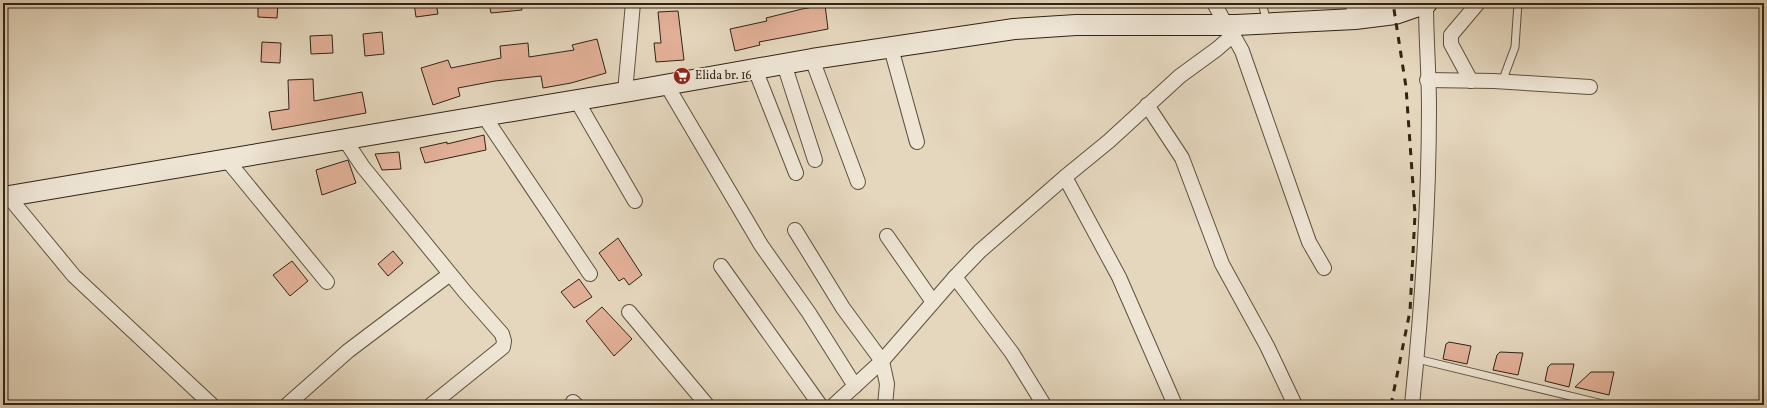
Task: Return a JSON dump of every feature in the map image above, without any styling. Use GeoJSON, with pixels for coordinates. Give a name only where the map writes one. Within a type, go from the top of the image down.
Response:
{"type":"FeatureCollection","features":[{"type":"Feature","properties":{"kind":"main road"},"geometry":{"type":"LineString","coordinates":[[6,197],[812,59],[1030,28],[1076,25],[1232,28],[1354,11],[1395,14],[1427,3]]}},
{"type":"Feature","properties":{"kind":"street"},"geometry":{"type":"LineString","coordinates":[[625,92],[633,3]]}},
{"type":"Feature","properties":{"kind":"street"},"geometry":{"type":"LineString","coordinates":[[1214,3],[1232,28],[1242,51],[1309,242],[1324,268]]}},
{"type":"Feature","properties":{"kind":"street"},"geometry":{"type":"LineString","coordinates":[[1412,405],[1417,359],[1427,192],[1429,106],[1427,80],[1427,3]]}},
{"type":"Feature","properties":{"kind":"street"},"geometry":{"type":"LineString","coordinates":[[1471,81],[1451,44],[1451,34],[1478,3]]}},
{"type":"Feature","properties":{"kind":"street"},"geometry":{"type":"LineString","coordinates":[[834,405],[882,361],[955,277],[985,246],[1064,177],[1109,141],[1232,28]]}},
{"type":"Feature","properties":{"kind":"street"},"geometry":{"type":"LineString","coordinates":[[891,48],[917,142]]}},
{"type":"Feature","properties":{"kind":"street"},"geometry":{"type":"LineString","coordinates":[[812,59],[858,182]]}},
{"type":"Feature","properties":{"kind":"street"},"geometry":{"type":"LineString","coordinates":[[784,64],[815,160]]}},
{"type":"Feature","properties":{"kind":"street"},"geometry":{"type":"LineString","coordinates":[[754,69],[796,173]]}},
{"type":"Feature","properties":{"kind":"street"},"geometry":{"type":"LineString","coordinates":[[1427,80],[1502,82],[1590,87]]}},
{"type":"Feature","properties":{"kind":"street"},"geometry":{"type":"LineString","coordinates":[[666,84],[761,245],[809,313],[855,386]]}},
{"type":"Feature","properties":{"kind":"street"},"geometry":{"type":"LineString","coordinates":[[577,100],[635,201]]}},
{"type":"Feature","properties":{"kind":"street"},"geometry":{"type":"LineString","coordinates":[[1147,105],[1182,158],[1222,264],[1267,346],[1295,405]]}},
{"type":"Feature","properties":{"kind":"street"},"geometry":{"type":"LineString","coordinates":[[484,116],[590,274]]}},
{"type":"Feature","properties":{"kind":"street"},"geometry":{"type":"LineString","coordinates":[[345,140],[363,167],[450,274],[502,334],[504,341],[502,347],[431,405]]}},
{"type":"Feature","properties":{"kind":"street"},"geometry":{"type":"LineString","coordinates":[[227,160],[327,282]]}},
{"type":"Feature","properties":{"kind":"street"},"geometry":{"type":"LineString","coordinates":[[1064,177],[1119,277],[1175,405]]}},
{"type":"Feature","properties":{"kind":"street"},"geometry":{"type":"LineString","coordinates":[[6,197],[74,276],[212,405]]}},
{"type":"Feature","properties":{"kind":"street"},"geometry":{"type":"LineString","coordinates":[[795,230],[843,308],[882,361],[887,384],[885,405]]}},
{"type":"Feature","properties":{"kind":"street"},"geometry":{"type":"LineString","coordinates":[[887,236],[933,302]]}},
{"type":"Feature","properties":{"kind":"street"},"geometry":{"type":"LineString","coordinates":[[721,266],[820,405]]}},
{"type":"Feature","properties":{"kind":"street"},"geometry":{"type":"LineString","coordinates":[[286,405],[348,352],[450,274]]}},
{"type":"Feature","properties":{"kind":"street"},"geometry":{"type":"LineString","coordinates":[[955,277],[1012,353],[1044,405]]}},
{"type":"Feature","properties":{"kind":"street"},"geometry":{"type":"LineString","coordinates":[[629,312],[707,405]]}},
{"type":"Feature","properties":{"kind":"lane"},"geometry":{"type":"LineString","coordinates":[[1262,3],[1268,24]]}},
{"type":"Feature","properties":{"kind":"lane"},"geometry":{"type":"LineString","coordinates":[[1502,82],[1516,48],[1518,3]]}},
{"type":"Feature","properties":{"kind":"lane"},"geometry":{"type":"LineString","coordinates":[[1417,359],[1607,405]]}},
{"type":"Feature","properties":{"kind":"building"},"geometry":{"type":"Polygon","coordinates":[[[258,3],[278,3],[277,18],[258,17],[258,3]]]}},
{"type":"Feature","properties":{"kind":"building"},"geometry":{"type":"Polygon","coordinates":[[[414,3],[436,3],[438,14],[416,17],[414,3]]]}},
{"type":"Feature","properties":{"kind":"building"},"geometry":{"type":"Polygon","coordinates":[[[489,3],[521,3],[522,10],[491,13],[489,3]]]}},
{"type":"Feature","properties":{"kind":"building"},"geometry":{"type":"Polygon","coordinates":[[[825,5],[828,29],[759,42],[760,45],[735,51],[730,29],[767,21],[766,18],[825,5]]]}},
{"type":"Feature","properties":{"kind":"building"},"geometry":{"type":"Polygon","coordinates":[[[678,11],[684,60],[656,62],[654,43],[661,43],[658,12],[678,11]]]}},
{"type":"Feature","properties":{"kind":"building"},"geometry":{"type":"Polygon","coordinates":[[[382,32],[384,54],[365,56],[363,34],[382,32]]]}},
{"type":"Feature","properties":{"kind":"building"},"geometry":{"type":"Polygon","coordinates":[[[332,35],[333,53],[311,54],[310,36],[332,35]]]}},
{"type":"Feature","properties":{"kind":"building"},"geometry":{"type":"Polygon","coordinates":[[[597,39],[606,73],[571,83],[543,88],[541,76],[495,81],[458,88],[460,96],[433,105],[421,68],[448,60],[451,68],[501,58],[500,46],[528,43],[529,57],[574,50],[572,45],[597,39]]]}},
{"type":"Feature","properties":{"kind":"building"},"geometry":{"type":"Polygon","coordinates":[[[262,42],[281,43],[280,63],[261,62],[262,42]]]}},
{"type":"Feature","properties":{"kind":"building"},"geometry":{"type":"Polygon","coordinates":[[[313,79],[314,101],[362,92],[366,113],[272,130],[269,112],[289,109],[288,80],[313,79]]]}},
{"type":"Feature","properties":{"kind":"building"},"geometry":{"type":"Polygon","coordinates":[[[484,135],[486,150],[425,163],[420,148],[447,142],[447,144],[484,135]]]}},
{"type":"Feature","properties":{"kind":"building"},"geometry":{"type":"Polygon","coordinates":[[[399,152],[401,169],[382,170],[375,154],[399,152]]]}},
{"type":"Feature","properties":{"kind":"building"},"geometry":{"type":"Polygon","coordinates":[[[348,160],[356,183],[322,195],[316,170],[348,160]]]}},
{"type":"Feature","properties":{"kind":"building"},"geometry":{"type":"Polygon","coordinates":[[[618,238],[642,275],[629,285],[624,278],[619,281],[599,253],[618,238]]]}},
{"type":"Feature","properties":{"kind":"building"},"geometry":{"type":"Polygon","coordinates":[[[393,251],[403,263],[388,276],[378,264],[393,251]]]}},
{"type":"Feature","properties":{"kind":"building"},"geometry":{"type":"Polygon","coordinates":[[[292,261],[308,281],[290,296],[273,275],[292,261]]]}},
{"type":"Feature","properties":{"kind":"building"},"geometry":{"type":"Polygon","coordinates":[[[579,279],[592,297],[574,308],[561,292],[579,279]]]}},
{"type":"Feature","properties":{"kind":"building"},"geometry":{"type":"Polygon","coordinates":[[[602,307],[632,339],[614,356],[586,321],[602,307]]]}},
{"type":"Feature","properties":{"kind":"building"},"geometry":{"type":"Polygon","coordinates":[[[1449,342],[1471,346],[1467,364],[1443,359],[1446,344],[1449,342]]]}},
{"type":"Feature","properties":{"kind":"building"},"geometry":{"type":"Polygon","coordinates":[[[1500,352],[1523,353],[1518,375],[1493,370],[1497,355],[1500,352]]]}},
{"type":"Feature","properties":{"kind":"building"},"geometry":{"type":"Polygon","coordinates":[[[1551,364],[1574,364],[1569,387],[1545,381],[1548,367],[1551,364]]]}},
{"type":"Feature","properties":{"kind":"building"},"geometry":{"type":"Polygon","coordinates":[[[1591,372],[1614,372],[1609,395],[1575,387],[1591,372]]]}},
{"type":"Feature","properties":{"kind":"railway"},"geometry":{"type":"LineString","coordinates":[[1391,405],[1410,311],[1415,214],[1406,87],[1393,3]]}},
{"type":"Feature","properties":{"kind":"place","name":"Elida br. 16"},"geometry":{"type":"Point","coordinates":[682,76]}}]}
